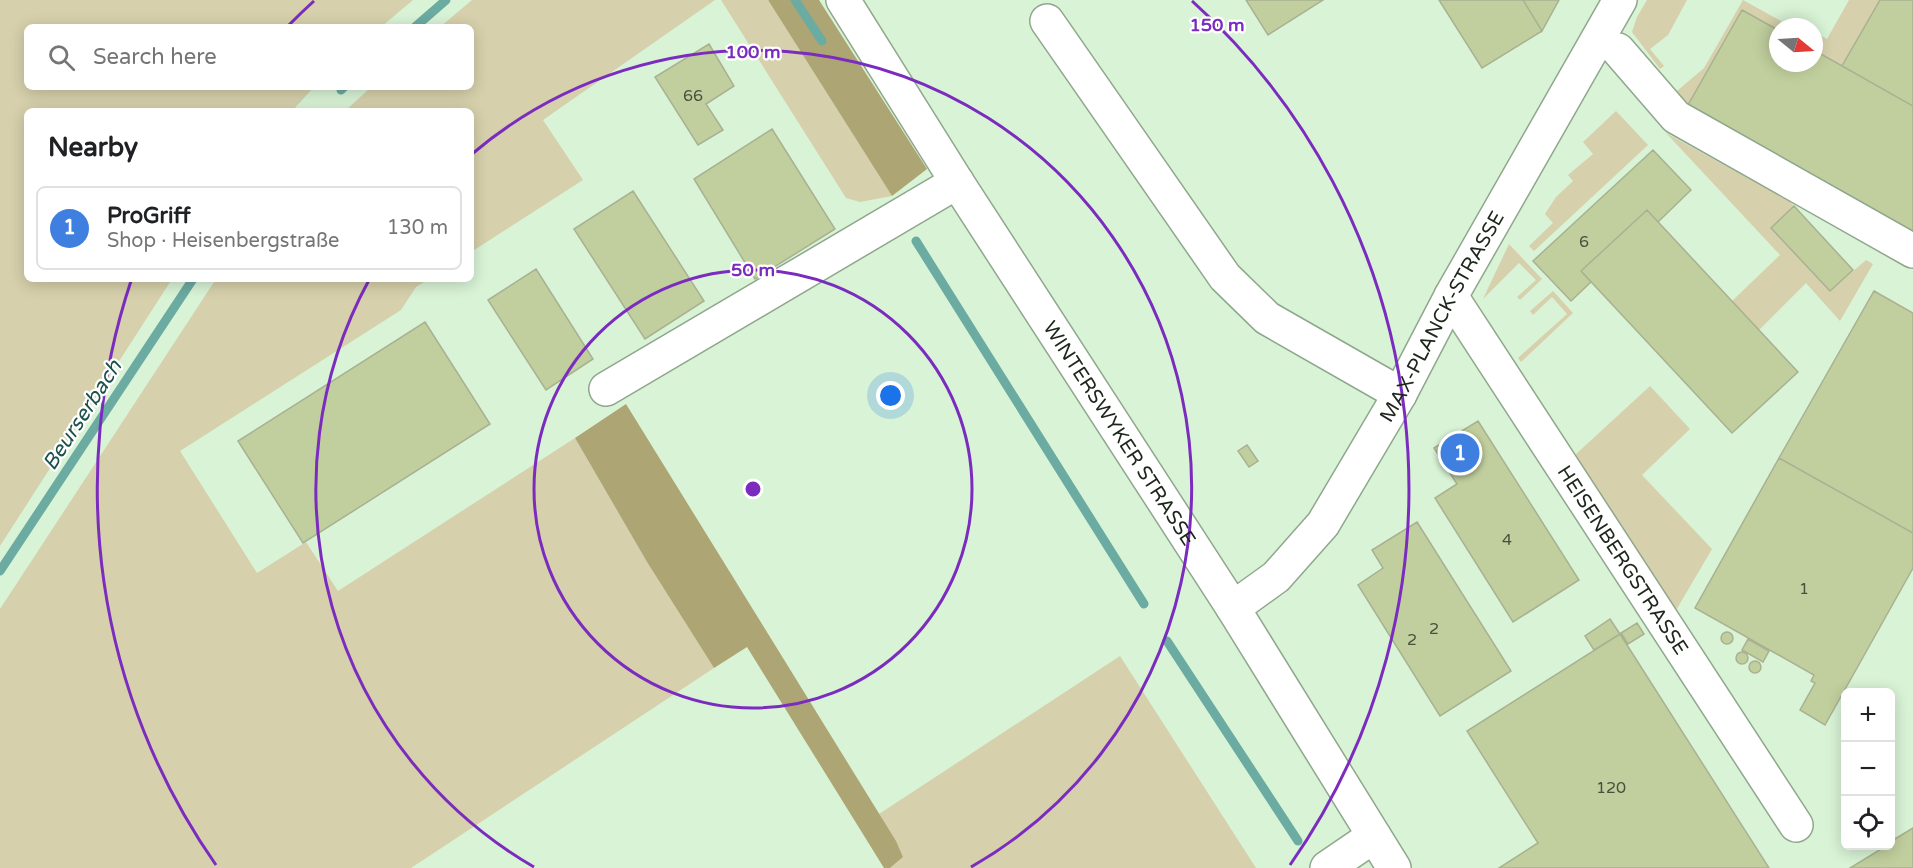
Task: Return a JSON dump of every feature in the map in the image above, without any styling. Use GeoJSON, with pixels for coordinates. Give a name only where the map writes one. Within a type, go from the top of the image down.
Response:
{"type":"FeatureCollection","features":[{"type":"Feature","properties":{"kind":"street","name":"WINTERSWYKER STRASSE"},"geometry":{"type":"LineString","coordinates":[[843,0],[957,182],[1233,608],[1395,868]]}},
{"type":"Feature","properties":{"kind":"street","name":"MAX-PLANCK-STRASSE"},"geometry":{"type":"LineString","coordinates":[[1233,608],[1276,577],[1323,524],[1400,394],[1451,296],[1620,0]]}},
{"type":"Feature","properties":{"kind":"street"},"geometry":{"type":"LineString","coordinates":[[1047,21],[1225,277],[1267,318],[1400,394]]}},
{"type":"Feature","properties":{"kind":"street"},"geometry":{"type":"LineString","coordinates":[[1618,50],[1676,117],[1913,251]]}},
{"type":"Feature","properties":{"kind":"street"},"geometry":{"type":"LineString","coordinates":[[606,389],[957,182]]}},
{"type":"Feature","properties":{"kind":"street","name":"HEISENBERGSTRASSE"},"geometry":{"type":"LineString","coordinates":[[1451,296],[1796,825]]}},
{"type":"Feature","properties":{"kind":"street"},"geometry":{"type":"LineString","coordinates":[[1327,868],[1374,836]]}},
{"type":"Feature","properties":{"kind":"shaded area"},"geometry":{"type":"Polygon","coordinates":[[[0,0],[413,0],[385,24],[24,24],[24,90],[311,90],[295,108],[24,108],[24,282],[170,282],[0,546],[0,0]]]}},
{"type":"Feature","properties":{"kind":"shaded area"},"geometry":{"type":"Polygon","coordinates":[[[472,0],[715,0],[543,120],[583,180],[474,250],[474,108],[348,108],[368,90],[474,90],[474,24],[444,24],[472,0]]]}},
{"type":"Feature","properties":{"kind":"shaded area"},"geometry":{"type":"Polygon","coordinates":[[[721,0],[768,0],[892,196],[860,202],[846,198],[721,0]]]}},
{"type":"Feature","properties":{"kind":"shaded area"},"geometry":{"type":"Polygon","coordinates":[[[768,0],[819,0],[927,169],[892,196],[768,0]]]}},
{"type":"Feature","properties":{"kind":"shaded area"},"geometry":{"type":"Polygon","coordinates":[[[1647,0],[1687,0],[1668,35],[1650,49],[1664,66],[1660,69],[1632,32],[1637,17],[1647,0]]]}},
{"type":"Feature","properties":{"kind":"shaded area"},"geometry":{"type":"Polygon","coordinates":[[[1743,0],[1776,18],[1769,18],[1769,38],[1688,105],[1677,91],[1704,68],[1743,0]]]}},
{"type":"Feature","properties":{"kind":"shaded area"},"geometry":{"type":"Polygon","coordinates":[[[1849,0],[1880,0],[1842,66],[1823,55],[1823,37],[1827,39],[1849,0]]]}},
{"type":"Feature","properties":{"kind":"shaded area"},"geometry":{"type":"Polygon","coordinates":[[[1616,111],[1648,145],[1534,251],[1529,246],[1553,223],[1545,214],[1556,197],[1573,181],[1568,175],[1593,154],[1583,142],[1616,111]]]}},
{"type":"Feature","properties":{"kind":"shaded area"},"geometry":{"type":"Polygon","coordinates":[[[1666,133],[1789,201],[1794,206],[1771,228],[1830,291],[1866,260],[1873,264],[1840,321],[1806,283],[1759,330],[1732,301],[1780,255],[1666,133]]]}},
{"type":"Feature","properties":{"kind":"shaded area"},"geometry":{"type":"Polygon","coordinates":[[[1509,244],[1542,279],[1520,300],[1517,297],[1536,280],[1519,263],[1483,299],[1509,244]]]}},
{"type":"Feature","properties":{"kind":"shaded area"},"geometry":{"type":"Polygon","coordinates":[[[214,282],[424,282],[416,287],[401,310],[180,451],[257,573],[306,542],[338,591],[575,438],[647,562],[714,668],[411,868],[0,868],[0,609],[214,282]]]}},
{"type":"Feature","properties":{"kind":"shaded area"},"geometry":{"type":"Polygon","coordinates":[[[1553,291],[1573,313],[1521,362],[1518,358],[1567,314],[1552,297],[1533,315],[1530,311],[1553,291]]]}},
{"type":"Feature","properties":{"kind":"shaded area"},"geometry":{"type":"Polygon","coordinates":[[[1650,386],[1690,429],[1642,475],[1712,549],[1675,612],[1575,455],[1650,386]]]}},
{"type":"Feature","properties":{"kind":"shaded area"},"geometry":{"type":"Polygon","coordinates":[[[626,404],[896,841],[903,857],[890,868],[884,868],[747,647],[714,668],[647,562],[575,438],[626,404]]]}},
{"type":"Feature","properties":{"kind":"shaded area"},"geometry":{"type":"Polygon","coordinates":[[[1120,656],[1256,868],[890,868],[903,857],[879,814],[1120,656]]]}},
{"type":"Feature","properties":{"kind":"building"},"geometry":{"type":"Polygon","coordinates":[[[1246,0],[1323,0],[1268,35],[1246,0]]]}},
{"type":"Feature","properties":{"kind":"building"},"geometry":{"type":"Polygon","coordinates":[[[1439,0],[1523,0],[1542,31],[1482,68],[1439,0]]]}},
{"type":"Feature","properties":{"kind":"building"},"geometry":{"type":"Polygon","coordinates":[[[1523,0],[1559,0],[1542,31],[1523,0]]]}},
{"type":"Feature","properties":{"kind":"building"},"geometry":{"type":"Polygon","coordinates":[[[1880,0],[1913,0],[1913,106],[1842,66],[1880,0]]]}},
{"type":"Feature","properties":{"kind":"building"},"geometry":{"type":"Polygon","coordinates":[[[1742,10],[1769,25],[1769,72],[1823,72],[1823,55],[1913,106],[1913,231],[1688,105],[1742,10]]]}},
{"type":"Feature","properties":{"kind":"building"},"geometry":{"type":"Polygon","coordinates":[[[709,44],[734,86],[706,104],[723,130],[698,145],[655,77],[709,44]]]}},
{"type":"Feature","properties":{"kind":"building"},"geometry":{"type":"Polygon","coordinates":[[[772,129],[835,229],[755,279],[694,179],[772,129]]]}},
{"type":"Feature","properties":{"kind":"building"},"geometry":{"type":"Polygon","coordinates":[[[1653,150],[1691,190],[1658,222],[1647,210],[1581,271],[1591,282],[1571,301],[1533,261],[1653,150]]]}},
{"type":"Feature","properties":{"kind":"building"},"geometry":{"type":"Polygon","coordinates":[[[633,191],[704,301],[645,339],[574,229],[633,191]]]}},
{"type":"Feature","properties":{"kind":"building"},"geometry":{"type":"Polygon","coordinates":[[[1794,206],[1853,270],[1830,291],[1771,228],[1794,206]]]}},
{"type":"Feature","properties":{"kind":"building"},"geometry":{"type":"Polygon","coordinates":[[[1647,210],[1798,372],[1732,433],[1581,271],[1647,210]]]}},
{"type":"Feature","properties":{"kind":"building"},"geometry":{"type":"Polygon","coordinates":[[[536,269],[593,359],[546,390],[488,300],[536,269]]]}},
{"type":"Feature","properties":{"kind":"building"},"geometry":{"type":"Polygon","coordinates":[[[1874,291],[1913,313],[1913,533],[1779,458],[1874,291]]]}},
{"type":"Feature","properties":{"kind":"building"},"geometry":{"type":"Polygon","coordinates":[[[425,322],[490,424],[303,543],[238,441],[425,322]]]}},
{"type":"Feature","properties":{"kind":"building"},"geometry":{"type":"Polygon","coordinates":[[[1478,421],[1579,580],[1513,622],[1435,498],[1457,484],[1434,448],[1478,421]]]}},
{"type":"Feature","properties":{"kind":"building"},"geometry":{"type":"Polygon","coordinates":[[[1247,445],[1258,461],[1249,467],[1238,451],[1247,445]]]}},
{"type":"Feature","properties":{"kind":"building"},"geometry":{"type":"Polygon","coordinates":[[[1779,458],[1913,533],[1913,568],[1846,688],[1841,688],[1841,696],[1825,725],[1800,710],[1815,683],[1811,681],[1814,675],[1695,608],[1779,458]]]}},
{"type":"Feature","properties":{"kind":"building"},"geometry":{"type":"Polygon","coordinates":[[[1417,522],[1511,671],[1440,716],[1358,585],[1383,568],[1372,550],[1417,522]]]}},
{"type":"Feature","properties":{"kind":"building"},"geometry":{"type":"Polygon","coordinates":[[[1610,619],[1620,634],[1594,650],[1585,636],[1610,619]]]}},
{"type":"Feature","properties":{"kind":"building"},"geometry":{"type":"Polygon","coordinates":[[[1637,623],[1644,634],[1628,644],[1621,633],[1637,623]]]}},
{"type":"Feature","properties":{"kind":"building"},"geometry":{"type":"Polygon","coordinates":[[[1729,632],[1732,633],[1732,643],[1725,644],[1722,643],[1721,636],[1722,633],[1729,632]]]}},
{"type":"Feature","properties":{"kind":"building"},"geometry":{"type":"Polygon","coordinates":[[[1620,634],[1769,868],[1499,868],[1538,843],[1467,731],[1620,634]]]}},
{"type":"Feature","properties":{"kind":"building"},"geometry":{"type":"Polygon","coordinates":[[[1748,639],[1769,651],[1763,662],[1742,650],[1748,639]]]}},
{"type":"Feature","properties":{"kind":"building"},"geometry":{"type":"Polygon","coordinates":[[[1744,652],[1747,653],[1747,663],[1740,664],[1737,663],[1736,656],[1737,653],[1744,652]]]}},
{"type":"Feature","properties":{"kind":"building"},"geometry":{"type":"Polygon","coordinates":[[[1757,661],[1760,662],[1760,672],[1753,673],[1750,672],[1749,665],[1750,662],[1757,661]]]}},
{"type":"Feature","properties":{"kind":"building"},"geometry":{"type":"Polygon","coordinates":[[[1913,828],[1913,868],[1850,868],[1879,850],[1895,850],[1895,839],[1913,828]]]}},
{"type":"Feature","properties":{"kind":"waterway","name":"Beurserbach"},"geometry":{"type":"LineString","coordinates":[[418,24],[446,0]]}},
{"type":"Feature","properties":{"kind":"waterway"},"geometry":{"type":"LineString","coordinates":[[795,0],[822,41]]}},
{"type":"Feature","properties":{"kind":"waterway"},"geometry":{"type":"LineString","coordinates":[[916,241],[1144,604]]}},
{"type":"Feature","properties":{"kind":"waterway","name":"Beurserbach"},"geometry":{"type":"LineString","coordinates":[[0,571],[191,282]]}},
{"type":"Feature","properties":{"kind":"waterway"},"geometry":{"type":"LineString","coordinates":[[1167,641],[1298,841]]}},
{"type":"Feature","properties":{"kind":"place","name":"ProGriff"},"geometry":{"type":"Point","coordinates":[1460,453]}}]}
